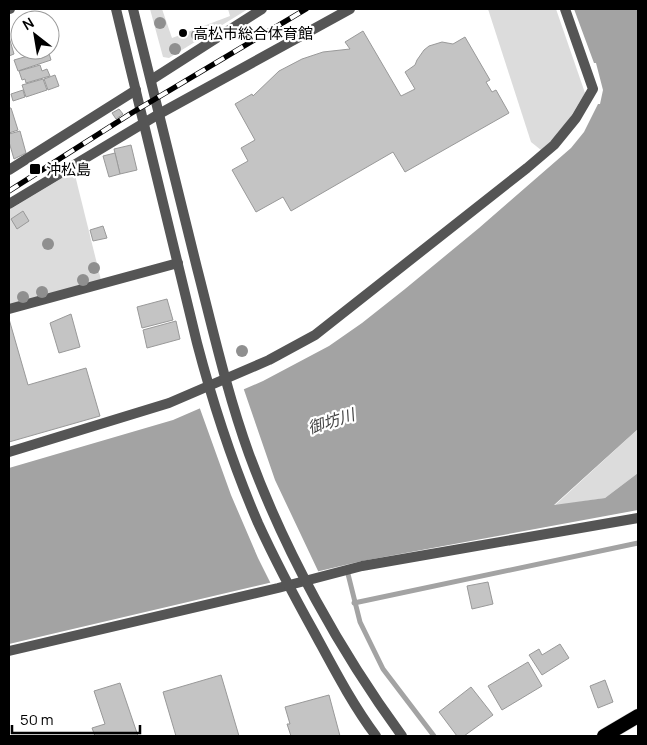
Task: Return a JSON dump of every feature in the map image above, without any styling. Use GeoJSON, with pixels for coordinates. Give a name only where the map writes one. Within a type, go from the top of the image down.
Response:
{"type":"FeatureCollection","features":[{"type":"Feature","properties":{"kind":"highway"},"geometry":{"type":"LineString","coordinates":[[604,736],[638,716]]}},
{"type":"Feature","properties":{"kind":"street"},"geometry":{"type":"LineString","coordinates":[[116,9],[208,386],[233,460],[251,506],[288,583],[351,699],[376,736]]}},
{"type":"Feature","properties":{"kind":"street"},"geometry":{"type":"LineString","coordinates":[[133,9],[225,378],[238,422],[261,485],[305,579],[369,688],[402,736]]}},
{"type":"Feature","properties":{"kind":"street"},"geometry":{"type":"LineString","coordinates":[[151,80],[262,9]]}},
{"type":"Feature","properties":{"kind":"street"},"geometry":{"type":"LineString","coordinates":[[9,204],[159,114],[350,9]]}},
{"type":"Feature","properties":{"kind":"street"},"geometry":{"type":"LineString","coordinates":[[9,452],[137,414],[269,360],[315,336],[511,181],[554,145],[576,118],[593,88],[565,9]]}},
{"type":"Feature","properties":{"kind":"street"},"geometry":{"type":"LineString","coordinates":[[9,170],[136,90]]}},
{"type":"Feature","properties":{"kind":"street"},"geometry":{"type":"LineString","coordinates":[[9,309],[178,263]]}},
{"type":"Feature","properties":{"kind":"street"},"geometry":{"type":"LineString","coordinates":[[9,651],[362,566],[638,518]]}},
{"type":"Feature","properties":{"kind":"shaded area"},"geometry":{"type":"Polygon","coordinates":[[[150,9],[162,9],[172,38],[230,16],[228,9],[248,9],[169,58],[163,57],[150,9]]]}},
{"type":"Feature","properties":{"kind":"shaded area"},"geometry":{"type":"Polygon","coordinates":[[[488,9],[556,9],[585,93],[561,133],[541,150],[531,142],[488,9]]]}},
{"type":"Feature","properties":{"kind":"shaded area"},"geometry":{"type":"Polygon","coordinates":[[[74,171],[101,280],[9,306],[9,210],[74,171]]]}},
{"type":"Feature","properties":{"kind":"shaded area"},"geometry":{"type":"Polygon","coordinates":[[[638,429],[638,473],[605,498],[554,506],[638,429]]]}},
{"type":"Feature","properties":{"kind":"water","name":"御坊川"},"geometry":{"type":"Polygon","coordinates":[[[574,9],[638,9],[638,429],[554,505],[605,498],[638,473],[638,510],[362,561],[9,644],[9,468],[173,420],[263,381],[329,346],[405,289],[571,148],[584,132],[598,104],[600,104],[603,90],[596,63],[594,63],[574,9]]]}},
{"type":"Feature","properties":{"kind":"pier"},"geometry":{"type":"Polygon","coordinates":[[[243,387],[275,480],[319,573],[271,584],[231,495],[199,406],[243,387]]]}},
{"type":"Feature","properties":{"kind":"building"},"geometry":{"type":"Polygon","coordinates":[[[363,31],[401,96],[415,89],[405,72],[415,65],[424,50],[429,46],[442,42],[453,44],[465,37],[490,80],[486,82],[492,92],[496,90],[509,113],[405,172],[393,152],[291,211],[283,197],[256,212],[232,170],[248,161],[241,148],[255,140],[235,104],[252,94],[253,96],[279,71],[302,59],[323,52],[350,49],[345,42],[363,31]]]}},
{"type":"Feature","properties":{"kind":"building"},"geometry":{"type":"Polygon","coordinates":[[[9,37],[10,56],[9,56],[9,37]]]}},
{"type":"Feature","properties":{"kind":"building"},"geometry":{"type":"Polygon","coordinates":[[[14,60],[51,60],[18,71],[14,60]]]}},
{"type":"Feature","properties":{"kind":"building"},"geometry":{"type":"Polygon","coordinates":[[[40,65],[42,71],[47,69],[50,76],[26,83],[25,79],[22,80],[19,71],[40,65]]]}},
{"type":"Feature","properties":{"kind":"building"},"geometry":{"type":"Polygon","coordinates":[[[55,75],[59,86],[48,90],[44,79],[55,75]]]}},
{"type":"Feature","properties":{"kind":"building"},"geometry":{"type":"Polygon","coordinates":[[[43,79],[47,90],[26,97],[22,85],[43,79]]]}},
{"type":"Feature","properties":{"kind":"building"},"geometry":{"type":"Polygon","coordinates":[[[23,90],[25,97],[13,101],[11,94],[23,90]]]}},
{"type":"Feature","properties":{"kind":"building"},"geometry":{"type":"Polygon","coordinates":[[[9,108],[11,108],[18,130],[9,133],[9,108]]]}},
{"type":"Feature","properties":{"kind":"building"},"geometry":{"type":"Polygon","coordinates":[[[119,109],[123,114],[116,119],[112,113],[119,109]]]}},
{"type":"Feature","properties":{"kind":"building"},"geometry":{"type":"Polygon","coordinates":[[[20,131],[26,153],[14,159],[9,142],[9,134],[20,131]]]}},
{"type":"Feature","properties":{"kind":"building"},"geometry":{"type":"Polygon","coordinates":[[[131,145],[137,170],[120,174],[114,149],[131,145]]]}},
{"type":"Feature","properties":{"kind":"building"},"geometry":{"type":"Polygon","coordinates":[[[115,153],[120,174],[109,177],[103,156],[115,153]]]}},
{"type":"Feature","properties":{"kind":"building"},"geometry":{"type":"Polygon","coordinates":[[[23,211],[29,221],[17,229],[11,219],[23,211]]]}},
{"type":"Feature","properties":{"kind":"building"},"geometry":{"type":"Polygon","coordinates":[[[103,226],[107,238],[93,241],[90,230],[103,226]]]}},
{"type":"Feature","properties":{"kind":"building"},"geometry":{"type":"Polygon","coordinates":[[[167,299],[173,320],[142,328],[137,307],[167,299]]]}},
{"type":"Feature","properties":{"kind":"building"},"geometry":{"type":"Polygon","coordinates":[[[71,314],[80,347],[59,353],[50,323],[71,314]]]}},
{"type":"Feature","properties":{"kind":"building"},"geometry":{"type":"Polygon","coordinates":[[[9,319],[28,385],[86,368],[100,416],[9,442],[9,319]]]}},
{"type":"Feature","properties":{"kind":"building"},"geometry":{"type":"Polygon","coordinates":[[[176,321],[180,339],[147,348],[143,330],[176,321]]]}},
{"type":"Feature","properties":{"kind":"building"},"geometry":{"type":"Polygon","coordinates":[[[488,582],[493,604],[472,609],[467,586],[488,582]]]}},
{"type":"Feature","properties":{"kind":"building"},"geometry":{"type":"Polygon","coordinates":[[[560,644],[569,658],[542,675],[529,655],[539,649],[542,655],[560,644]]]}},
{"type":"Feature","properties":{"kind":"building"},"geometry":{"type":"Polygon","coordinates":[[[528,662],[542,686],[502,710],[488,686],[528,662]]]}},
{"type":"Feature","properties":{"kind":"building"},"geometry":{"type":"Polygon","coordinates":[[[221,675],[239,736],[176,736],[163,692],[221,675]]]}},
{"type":"Feature","properties":{"kind":"building"},"geometry":{"type":"Polygon","coordinates":[[[605,680],[613,702],[598,708],[590,686],[605,680]]]}},
{"type":"Feature","properties":{"kind":"building"},"geometry":{"type":"Polygon","coordinates":[[[120,683],[138,736],[95,736],[92,728],[105,724],[94,691],[120,683]]]}},
{"type":"Feature","properties":{"kind":"building"},"geometry":{"type":"Polygon","coordinates":[[[471,687],[493,715],[464,736],[457,736],[439,712],[471,687]]]}},
{"type":"Feature","properties":{"kind":"building"},"geometry":{"type":"Polygon","coordinates":[[[329,695],[340,736],[291,736],[285,707],[329,695]]]}},
{"type":"Feature","properties":{"kind":"waterway"},"geometry":{"type":"LineString","coordinates":[[354,603],[638,543]]}},
{"type":"Feature","properties":{"kind":"waterway"},"geometry":{"type":"LineString","coordinates":[[347,570],[360,622],[383,669],[434,736]]}},
{"type":"Feature","properties":{"kind":"railway"},"geometry":{"type":"LineString","coordinates":[[9,191],[130,114],[306,9]]}},
{"type":"Feature","properties":{"kind":"place","name":"高松市総合体育館"},"geometry":{"type":"Point","coordinates":[183,33]}},
{"type":"Feature","properties":{"kind":"place","name":"沖松島"},"geometry":{"type":"Point","coordinates":[35,169]}}]}
